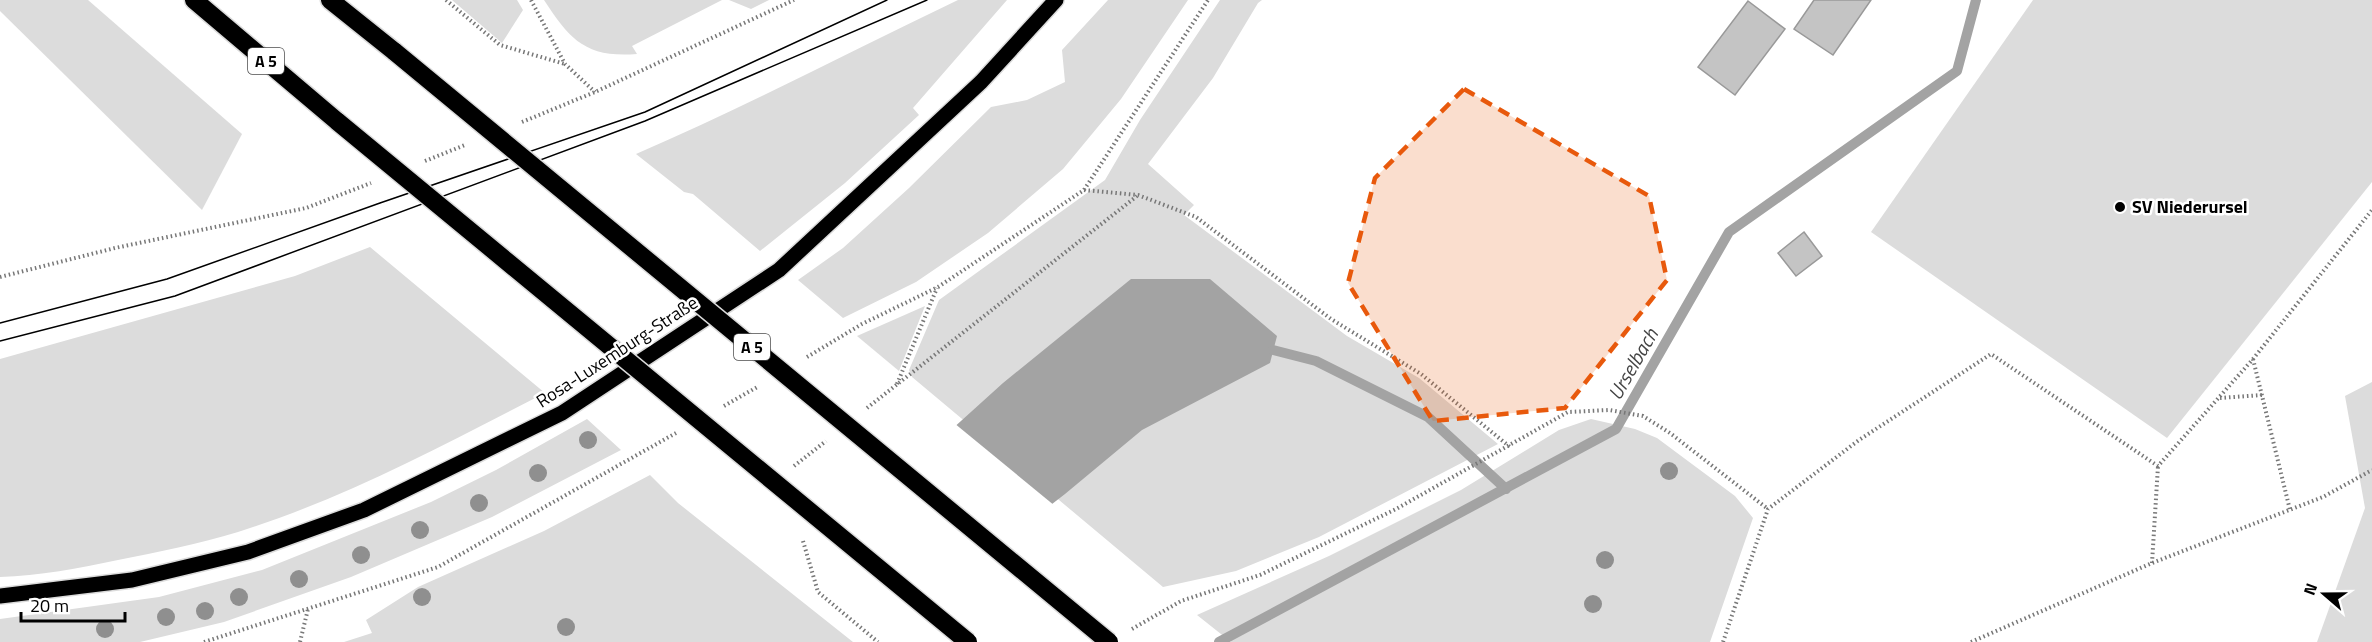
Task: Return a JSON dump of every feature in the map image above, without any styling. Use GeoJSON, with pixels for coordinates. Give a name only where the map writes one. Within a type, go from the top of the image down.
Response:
{"type":"FeatureCollection","features":[{"type":"Feature","properties":{"kind":"highway","name":"A 5"},"geometry":{"type":"LineString","coordinates":[[194,0],[968,642]]}},
{"type":"Feature","properties":{"kind":"highway","name":"A 5"},"geometry":{"type":"LineString","coordinates":[[330,0],[1109,642]]}},
{"type":"Feature","properties":{"kind":"main road","name":"Rosa-Luxemburg-Straße"},"geometry":{"type":"LineString","coordinates":[[0,596],[132,580],[248,552],[364,510],[562,413],[779,270],[981,82],[1056,0]]}},
{"type":"Feature","properties":{"kind":"path"},"geometry":{"type":"LineString","coordinates":[[446,0],[500,45],[565,64]]}},
{"type":"Feature","properties":{"kind":"path"},"geometry":{"type":"LineString","coordinates":[[531,0],[565,64],[596,93]]}},
{"type":"Feature","properties":{"kind":"path"},"geometry":{"type":"LineString","coordinates":[[520,123],[596,93],[794,0]]}},
{"type":"Feature","properties":{"kind":"path"},"geometry":{"type":"LineString","coordinates":[[424,161],[467,144]]}},
{"type":"Feature","properties":{"kind":"path"},"geometry":{"type":"LineString","coordinates":[[0,277],[116,248],[306,208],[381,178]]}},
{"type":"Feature","properties":{"kind":"path"},"geometry":{"type":"LineString","coordinates":[[1084,190],[1138,195],[1196,217],[1331,319],[1421,374],[1510,447]]}},
{"type":"Feature","properties":{"kind":"path"},"geometry":{"type":"LineString","coordinates":[[938,287],[897,385],[1138,195]]}},
{"type":"Feature","properties":{"kind":"path"},"geometry":{"type":"LineString","coordinates":[[2152,563],[2158,466],[2253,359],[2372,210]]}},
{"type":"Feature","properties":{"kind":"path"},"geometry":{"type":"LineString","coordinates":[[1723,642],[1768,509],[1859,440],[1991,354],[2158,466]]}},
{"type":"Feature","properties":{"kind":"path"},"geometry":{"type":"LineString","coordinates":[[2253,359],[2290,510]]}},
{"type":"Feature","properties":{"kind":"path"},"geometry":{"type":"LineString","coordinates":[[2219,398],[2262,395]]}},
{"type":"Feature","properties":{"kind":"path"},"geometry":{"type":"LineString","coordinates":[[1131,630],[1181,601],[1260,575],[1396,509],[1510,447],[1568,412],[1609,410],[1643,416],[1670,433],[1768,509]]}},
{"type":"Feature","properties":{"kind":"path"},"geometry":{"type":"LineString","coordinates":[[1971,642],[2152,563],[2323,497],[2372,470]]}},
{"type":"Feature","properties":{"kind":"path"},"geometry":{"type":"LineString","coordinates":[[300,642],[308,609]]}},
{"type":"Feature","properties":{"kind":"highlighted area"},"geometry":{"type":"Polygon","coordinates":[[[1464,89],[1649,196],[1667,280],[1565,408],[1433,421],[1348,283],[1375,178],[1464,89]]]}},
{"type":"Feature","properties":{"kind":"shaded area"},"geometry":{"type":"Polygon","coordinates":[[[0,0],[88,0],[242,134],[202,210],[0,11],[0,0]]]}},
{"type":"Feature","properties":{"kind":"shaded area"},"geometry":{"type":"Polygon","coordinates":[[[452,0],[517,0],[523,10],[502,43],[452,0]]]}},
{"type":"Feature","properties":{"kind":"shaded area"},"geometry":{"type":"Polygon","coordinates":[[[544,0],[722,0],[632,46],[637,54],[619,54],[605,53],[581,44],[562,26],[544,0]]]}},
{"type":"Feature","properties":{"kind":"shaded area"},"geometry":{"type":"Polygon","coordinates":[[[729,0],[769,0],[751,9],[729,0]]]}},
{"type":"Feature","properties":{"kind":"shaded area"},"geometry":{"type":"Polygon","coordinates":[[[958,0],[1007,0],[913,108],[919,115],[845,183],[760,251],[693,194],[684,192],[636,154],[758,98],[958,0]]]}},
{"type":"Feature","properties":{"kind":"shaded area"},"geometry":{"type":"Polygon","coordinates":[[[1108,0],[1188,0],[1121,99],[1063,169],[988,233],[916,282],[843,318],[798,280],[843,248],[909,188],[991,107],[1027,100],[1065,82],[1062,50],[1108,0]]]}},
{"type":"Feature","properties":{"kind":"shaded area"},"geometry":{"type":"Polygon","coordinates":[[[1220,0],[1262,0],[1213,78],[1148,164],[1194,205],[1184,215],[1347,336],[1419,378],[1498,444],[1319,537],[1236,571],[1163,587],[912,377],[909,370],[939,300],[1105,180],[1140,120],[1220,0]]]}},
{"type":"Feature","properties":{"kind":"shaded area","name":"SV Niederursel"},"geometry":{"type":"Polygon","coordinates":[[[2033,0],[2372,0],[2372,182],[2167,438],[1871,232],[2033,0]]]}},
{"type":"Feature","properties":{"kind":"shaded area"},"geometry":{"type":"Polygon","coordinates":[[[370,247],[545,393],[356,487],[238,532],[178,548],[89,566],[0,577],[0,359],[295,276],[370,247]]]}},
{"type":"Feature","properties":{"kind":"shaded area"},"geometry":{"type":"Polygon","coordinates":[[[1131,279],[1210,279],[1277,336],[1270,363],[1142,430],[1065,494],[941,590],[930,449],[1003,383],[1131,279]]]}},
{"type":"Feature","properties":{"kind":"shaded area"},"geometry":{"type":"Polygon","coordinates":[[[925,306],[899,371],[857,336],[925,306]]]}},
{"type":"Feature","properties":{"kind":"shaded area"},"geometry":{"type":"Polygon","coordinates":[[[2372,382],[2372,642],[2317,642],[2365,508],[2345,396],[2372,382]]]}},
{"type":"Feature","properties":{"kind":"shaded area"},"geometry":{"type":"Polygon","coordinates":[[[587,419],[621,450],[492,517],[351,577],[224,622],[140,642],[0,642],[0,619],[159,597],[262,570],[431,502],[496,470],[587,419]]]}},
{"type":"Feature","properties":{"kind":"shaded area"},"geometry":{"type":"Polygon","coordinates":[[[1591,419],[1635,429],[1657,438],[1735,496],[1753,518],[1710,642],[1231,642],[1197,615],[1329,556],[1461,490],[1559,430],[1591,419]]]}},
{"type":"Feature","properties":{"kind":"shaded area"},"geometry":{"type":"Polygon","coordinates":[[[650,475],[678,503],[853,642],[344,642],[372,633],[366,620],[418,587],[544,531],[650,475]]]}},
{"type":"Feature","properties":{"kind":"pier"},"geometry":{"type":"Polygon","coordinates":[[[954,423],[1055,506],[940,593],[886,563],[927,447],[954,423]]]}},
{"type":"Feature","properties":{"kind":"building"},"geometry":{"type":"Polygon","coordinates":[[[1814,0],[1871,0],[1833,55],[1794,29],[1814,0]]]}},
{"type":"Feature","properties":{"kind":"building"},"geometry":{"type":"Polygon","coordinates":[[[1748,1],[1785,29],[1735,95],[1698,67],[1748,1]]]}},
{"type":"Feature","properties":{"kind":"building"},"geometry":{"type":"Polygon","coordinates":[[[1804,232],[1822,256],[1796,276],[1778,253],[1804,232]]]}},
{"type":"Feature","properties":{"kind":"waterway","name":"Urselbach"},"geometry":{"type":"LineString","coordinates":[[1219,642],[1616,429],[1729,232],[1957,71],[1976,0]]}},
{"type":"Feature","properties":{"kind":"waterway"},"geometry":{"type":"LineString","coordinates":[[1273,350],[1316,361],[1428,417],[1506,489]]}},
{"type":"Feature","properties":{"kind":"tram line"},"geometry":{"type":"LineString","coordinates":[[0,323],[167,279],[645,112],[887,0]]}},
{"type":"Feature","properties":{"kind":"tram line"},"geometry":{"type":"LineString","coordinates":[[0,341],[175,296],[645,121],[927,0]]}},
{"type":"Feature","properties":{"kind":"place","name":"SV Niederursel"},"geometry":{"type":"Point","coordinates":[2120,207]}}]}
